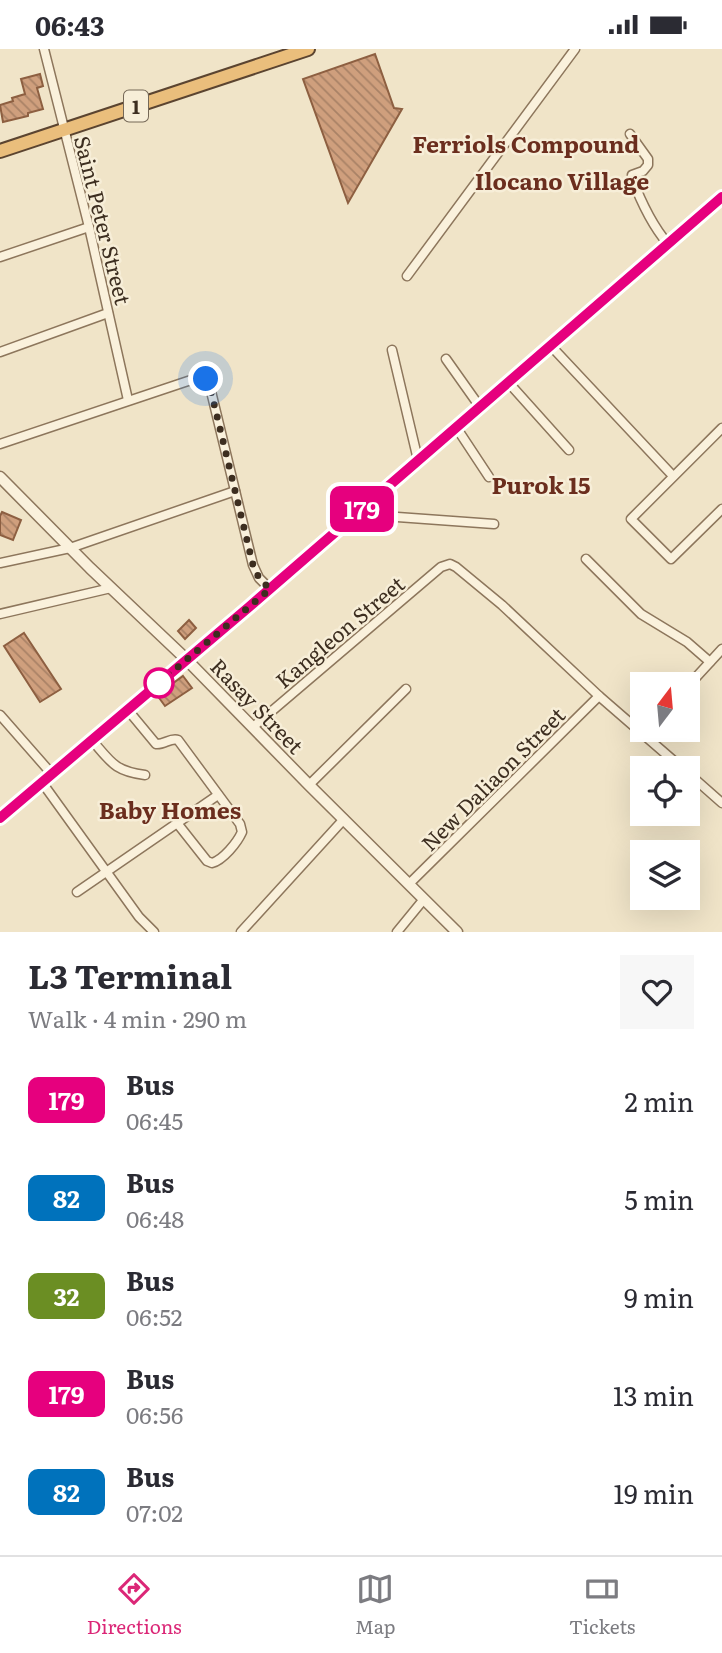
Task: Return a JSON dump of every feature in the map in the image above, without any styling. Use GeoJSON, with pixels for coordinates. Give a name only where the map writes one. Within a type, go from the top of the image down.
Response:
{"type":"FeatureCollection","features":[{"type":"Feature","properties":{"kind":"highway","name":"1"},"geometry":{"type":"LineString","coordinates":[[0,151],[308,49]]}},
{"type":"Feature","properties":{"kind":"street","name":"Saint Peter Street"},"geometry":{"type":"LineString","coordinates":[[44,49],[89,227],[128,400]]}},
{"type":"Feature","properties":{"kind":"street"},"geometry":{"type":"LineString","coordinates":[[407,276],[575,49]]}},
{"type":"Feature","properties":{"kind":"street"},"geometry":{"type":"LineString","coordinates":[[630,134],[648,159],[648,165],[643,171],[632,175],[632,178],[646,212],[668,244]]}},
{"type":"Feature","properties":{"kind":"street"},"geometry":{"type":"LineString","coordinates":[[0,818],[270,589],[722,197]]}},
{"type":"Feature","properties":{"kind":"street"},"geometry":{"type":"LineString","coordinates":[[0,257],[89,227]]}},
{"type":"Feature","properties":{"kind":"street"},"geometry":{"type":"LineString","coordinates":[[0,352],[108,313]]}},
{"type":"Feature","properties":{"kind":"street"},"geometry":{"type":"LineString","coordinates":[[551,346],[673,476]]}},
{"type":"Feature","properties":{"kind":"street"},"geometry":{"type":"LineString","coordinates":[[392,350],[418,460]]}},
{"type":"Feature","properties":{"kind":"street"},"geometry":{"type":"LineString","coordinates":[[446,359],[480,407]]}},
{"type":"Feature","properties":{"kind":"street"},"geometry":{"type":"LineString","coordinates":[[0,444],[197,377],[205,378],[209,383],[253,565],[259,578],[270,589]]}},
{"type":"Feature","properties":{"kind":"street"},"geometry":{"type":"LineString","coordinates":[[508,382],[569,450]]}},
{"type":"Feature","properties":{"kind":"street"},"geometry":{"type":"LineString","coordinates":[[456,427],[489,477]]}},
{"type":"Feature","properties":{"kind":"street"},"geometry":{"type":"LineString","coordinates":[[722,428],[631,519],[671,559],[722,509]]}},
{"type":"Feature","properties":{"kind":"street","name":"Rasay Street"},"geometry":{"type":"LineString","coordinates":[[0,477],[187,660],[457,932]]}},
{"type":"Feature","properties":{"kind":"street"},"geometry":{"type":"LineString","coordinates":[[0,563],[70,548],[235,491]]}},
{"type":"Feature","properties":{"kind":"street"},"geometry":{"type":"LineString","coordinates":[[356,514],[494,524]]}},
{"type":"Feature","properties":{"kind":"street"},"geometry":{"type":"LineString","coordinates":[[586,559],[641,614],[687,642],[710,662]]}},
{"type":"Feature","properties":{"kind":"street","name":"Kangleon Street"},"geometry":{"type":"LineString","coordinates":[[253,727],[443,566],[450,565],[502,605],[600,696]]}},
{"type":"Feature","properties":{"kind":"street"},"geometry":{"type":"LineString","coordinates":[[0,614],[111,588]]}},
{"type":"Feature","properties":{"kind":"street"},"geometry":{"type":"LineString","coordinates":[[700,673],[722,649]]}},
{"type":"Feature","properties":{"kind":"street"},"geometry":{"type":"LineString","coordinates":[[309,785],[407,689]]}},
{"type":"Feature","properties":{"kind":"street"},"geometry":{"type":"LineString","coordinates":[[600,696],[630,719]]}},
{"type":"Feature","properties":{"kind":"street","name":"New Daliaon Street"},"geometry":{"type":"LineString","coordinates":[[409,884],[600,696]]}},
{"type":"Feature","properties":{"kind":"street"},"geometry":{"type":"LineString","coordinates":[[127,709],[156,744],[178,740],[240,824],[242,832],[239,839],[217,862],[212,863],[207,861],[177,823]]}},
{"type":"Feature","properties":{"kind":"street"},"geometry":{"type":"LineString","coordinates":[[0,715],[51,773]]}},
{"type":"Feature","properties":{"kind":"street"},"geometry":{"type":"LineString","coordinates":[[91,739],[119,769],[145,775]]}},
{"type":"Feature","properties":{"kind":"street"},"geometry":{"type":"LineString","coordinates":[[656,742],[670,756]]}},
{"type":"Feature","properties":{"kind":"street"},"geometry":{"type":"LineString","coordinates":[[41,781],[139,917],[154,932]]}},
{"type":"Feature","properties":{"kind":"street"},"geometry":{"type":"LineString","coordinates":[[700,784],[722,803]]}},
{"type":"Feature","properties":{"kind":"street"},"geometry":{"type":"LineString","coordinates":[[77,892],[218,795]]}},
{"type":"Feature","properties":{"kind":"street"},"geometry":{"type":"LineString","coordinates":[[241,932],[344,819]]}},
{"type":"Feature","properties":{"kind":"street"},"geometry":{"type":"LineString","coordinates":[[397,932],[424,899]]}},
{"type":"Feature","properties":{"kind":"building"},"geometry":{"type":"Polygon","coordinates":[[[375,54],[394,108],[402,109],[348,203],[303,79],[375,54]]]}},
{"type":"Feature","properties":{"kind":"building"},"geometry":{"type":"Polygon","coordinates":[[[40,74],[43,86],[37,88],[43,109],[3,122],[0,105],[25,94],[21,79],[40,74]]]}},
{"type":"Feature","properties":{"kind":"building"},"geometry":{"type":"Polygon","coordinates":[[[2,512],[21,520],[13,540],[0,535],[2,512]]]}},
{"type":"Feature","properties":{"kind":"building"},"geometry":{"type":"Polygon","coordinates":[[[189,620],[196,628],[185,639],[178,631],[189,620]]]}},
{"type":"Feature","properties":{"kind":"building"},"geometry":{"type":"Polygon","coordinates":[[[24,633],[61,689],[40,702],[4,646],[24,633]]]}},
{"type":"Feature","properties":{"kind":"building"},"geometry":{"type":"Polygon","coordinates":[[[183,676],[192,688],[165,706],[157,695],[183,676]]]}},
{"type":"Feature","properties":{"kind":"bus line","name":"179"},"geometry":{"type":"LineString","coordinates":[[0,818],[249,607],[722,197]]}},
{"type":"Feature","properties":{"kind":"district","name":"Ferriols Compound"},"geometry":{"type":"Point","coordinates":[526,143]}},
{"type":"Feature","properties":{"kind":"district","name":"Ilocano Village"},"geometry":{"type":"Point","coordinates":[562,180]}},
{"type":"Feature","properties":{"kind":"district","name":"Purok 15"},"geometry":{"type":"Point","coordinates":[541,484]}},
{"type":"Feature","properties":{"kind":"district","name":"Baby Homes"},"geometry":{"type":"Point","coordinates":[170,809]}},
{"type":"Feature","properties":{"kind":"route"},"geometry":{"type":"LineString","coordinates":[[159,683],[270,589],[259,578],[253,565],[206,379]]}}]}
